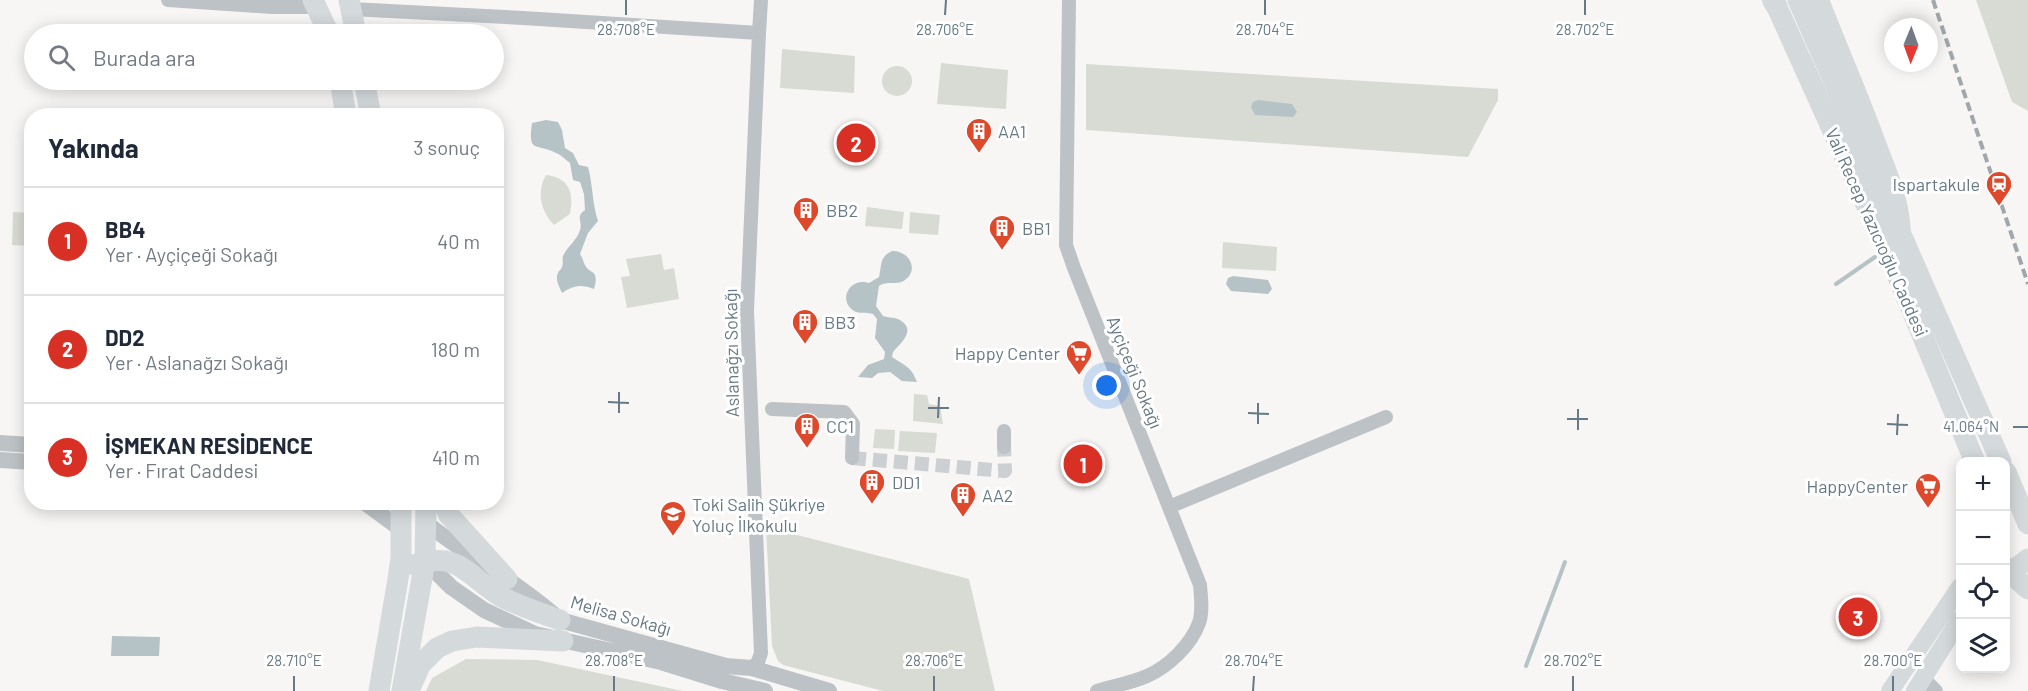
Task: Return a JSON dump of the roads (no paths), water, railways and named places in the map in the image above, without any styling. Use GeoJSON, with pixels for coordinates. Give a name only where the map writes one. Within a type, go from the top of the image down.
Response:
{"type":"FeatureCollection","features":[{"type":"Feature","properties":{"kind":"highway"},"geometry":{"type":"LineString","coordinates":[[1818,0],[1862,108],[1894,196],[1899,213],[1900,235]]}},
{"type":"Feature","properties":{"kind":"main road","name":"Vali Recep Yazıcıoğlu Caddesi"},"geometry":{"type":"LineString","coordinates":[[1798,0],[1999,457]]}},
{"type":"Feature","properties":{"kind":"main road"},"geometry":{"type":"LineString","coordinates":[[318,2],[327,24]]}},
{"type":"Feature","properties":{"kind":"main road","name":"Vali Recep Yazıcıoğlu Caddesi"},"geometry":{"type":"LineString","coordinates":[[1775,2],[1897,272],[1973,457]]}},
{"type":"Feature","properties":{"kind":"main road"},"geometry":{"type":"LineString","coordinates":[[350,5],[354,24]]}},
{"type":"Feature","properties":{"kind":"main road"},"geometry":{"type":"LineString","coordinates":[[342,90],[345,108]]}},
{"type":"Feature","properties":{"kind":"main road"},"geometry":{"type":"LineString","coordinates":[[366,90],[369,108]]}},
{"type":"Feature","properties":{"kind":"main road"},"geometry":{"type":"LineString","coordinates":[[2012,500],[2028,524]]}},
{"type":"Feature","properties":{"kind":"main road"},"geometry":{"type":"LineString","coordinates":[[379,691],[398,579],[402,510]]}},
{"type":"Feature","properties":{"kind":"main road"},"geometry":{"type":"LineString","coordinates":[[447,510],[507,579]]}},
{"type":"Feature","properties":{"kind":"main road"},"geometry":{"type":"LineString","coordinates":[[402,691],[425,561],[426,513]]}},
{"type":"Feature","properties":{"kind":"main road"},"geometry":{"type":"LineString","coordinates":[[402,530],[425,561]]}},
{"type":"Feature","properties":{"kind":"main road"},"geometry":{"type":"LineString","coordinates":[[398,579],[413,565],[425,561],[438,559],[452,562],[500,596],[560,620]]}},
{"type":"Feature","properties":{"kind":"main road"},"geometry":{"type":"LineString","coordinates":[[2010,570],[2028,559]]}},
{"type":"Feature","properties":{"kind":"main road"},"geometry":{"type":"LineString","coordinates":[[2010,574],[2028,589]]}},
{"type":"Feature","properties":{"kind":"main road"},"geometry":{"type":"LineString","coordinates":[[1890,691],[1956,593]]}},
{"type":"Feature","properties":{"kind":"main road"},"geometry":{"type":"LineString","coordinates":[[1919,684],[1956,625]]}},
{"type":"Feature","properties":{"kind":"main road"},"geometry":{"type":"LineString","coordinates":[[408,691],[421,664],[437,648],[452,641],[477,638],[563,641]]}},
{"type":"Feature","properties":{"kind":"street"},"geometry":{"type":"LineString","coordinates":[[168,0],[272,7],[318,2]]}},
{"type":"Feature","properties":{"kind":"street"},"geometry":{"type":"LineString","coordinates":[[350,5],[759,33],[761,0]]}},
{"type":"Feature","properties":{"kind":"street","name":"Ayçiçeği Sokağı"},"geometry":{"type":"LineString","coordinates":[[1069,0],[1066,245],[1200,585],[1199,622],[1188,642],[1169,663],[1147,676],[1097,691]]}},
{"type":"Feature","properties":{"kind":"street","name":"Aslanağzı Sokağı"},"geometry":{"type":"LineString","coordinates":[[752,668],[758,662],[761,653],[747,311],[759,33]]}},
{"type":"Feature","properties":{"kind":"street"},"geometry":{"type":"LineString","coordinates":[[772,409],[844,412],[854,424],[852,458]]}},
{"type":"Feature","properties":{"kind":"street"},"geometry":{"type":"LineString","coordinates":[[1168,507],[1386,417]]}},
{"type":"Feature","properties":{"kind":"street"},"geometry":{"type":"LineString","coordinates":[[1004,431],[1004,447]]}},
{"type":"Feature","properties":{"kind":"street"},"geometry":{"type":"LineString","coordinates":[[0,443],[24,444]]}},
{"type":"Feature","properties":{"kind":"street"},"geometry":{"type":"LineString","coordinates":[[0,460],[24,462]]}},
{"type":"Feature","properties":{"kind":"street"},"geometry":{"type":"LineString","coordinates":[[375,510],[402,530]]}},
{"type":"Feature","properties":{"kind":"street","name":"Melisa Sokağı"},"geometry":{"type":"LineString","coordinates":[[426,513],[454,546],[543,604],[560,620],[726,666],[752,668],[829,691]]}},
{"type":"Feature","properties":{"kind":"street","name":"Melisa Sokağı"},"geometry":{"type":"LineString","coordinates":[[425,561],[451,587],[484,610],[535,634],[661,662],[722,681],[765,691]]}},
{"type":"Feature","properties":{"kind":"street"},"geometry":{"type":"LineString","coordinates":[[1919,684],[1936,691]]}},
{"type":"Feature","properties":{"kind":"waterway"},"geometry":{"type":"LineString","coordinates":[[1836,284],[1875,257]]}},
{"type":"Feature","properties":{"kind":"waterway"},"geometry":{"type":"LineString","coordinates":[[1526,666],[1565,562]]}},
{"type":"Feature","properties":{"kind":"tunnel"},"geometry":{"type":"LineString","coordinates":[[852,458],[1005,471],[1004,447]]}},
{"type":"Feature","properties":{"kind":"railway"},"geometry":{"type":"LineString","coordinates":[[1933,0],[2028,284]]}},
{"type":"Feature","properties":{"kind":"place","name":"DD2"},"geometry":{"type":"Point","coordinates":[856,143]}},
{"type":"Feature","properties":{"kind":"place","name":"AA1"},"geometry":{"type":"Point","coordinates":[979,154]}},
{"type":"Feature","properties":{"kind":"place","name":"Ispartakule"},"geometry":{"type":"Point","coordinates":[1999,207]}},
{"type":"Feature","properties":{"kind":"place","name":"BB2"},"geometry":{"type":"Point","coordinates":[806,233]}},
{"type":"Feature","properties":{"kind":"place","name":"BB1"},"geometry":{"type":"Point","coordinates":[1002,251]}},
{"type":"Feature","properties":{"kind":"place","name":"BB3"},"geometry":{"type":"Point","coordinates":[805,345]}},
{"type":"Feature","properties":{"kind":"place","name":"Happy Center"},"geometry":{"type":"Point","coordinates":[1079,376]}},
{"type":"Feature","properties":{"kind":"place","name":"CC1"},"geometry":{"type":"Point","coordinates":[807,449]}},
{"type":"Feature","properties":{"kind":"place","name":"BB4"},"geometry":{"type":"Point","coordinates":[1083,464]}},
{"type":"Feature","properties":{"kind":"place","name":"DD1"},"geometry":{"type":"Point","coordinates":[872,505]}},
{"type":"Feature","properties":{"kind":"place","name":"HappyCenter"},"geometry":{"type":"Point","coordinates":[1928,509]}},
{"type":"Feature","properties":{"kind":"place","name":"AA2"},"geometry":{"type":"Point","coordinates":[963,518]}},
{"type":"Feature","properties":{"kind":"place","name":"Toki Salih Şükriye Yoluç İlkokulu"},"geometry":{"type":"Point","coordinates":[673,537]}},
{"type":"Feature","properties":{"kind":"place","name":"İŞMEKAN RESİDENCE"},"geometry":{"type":"Point","coordinates":[1858,617]}}]}
